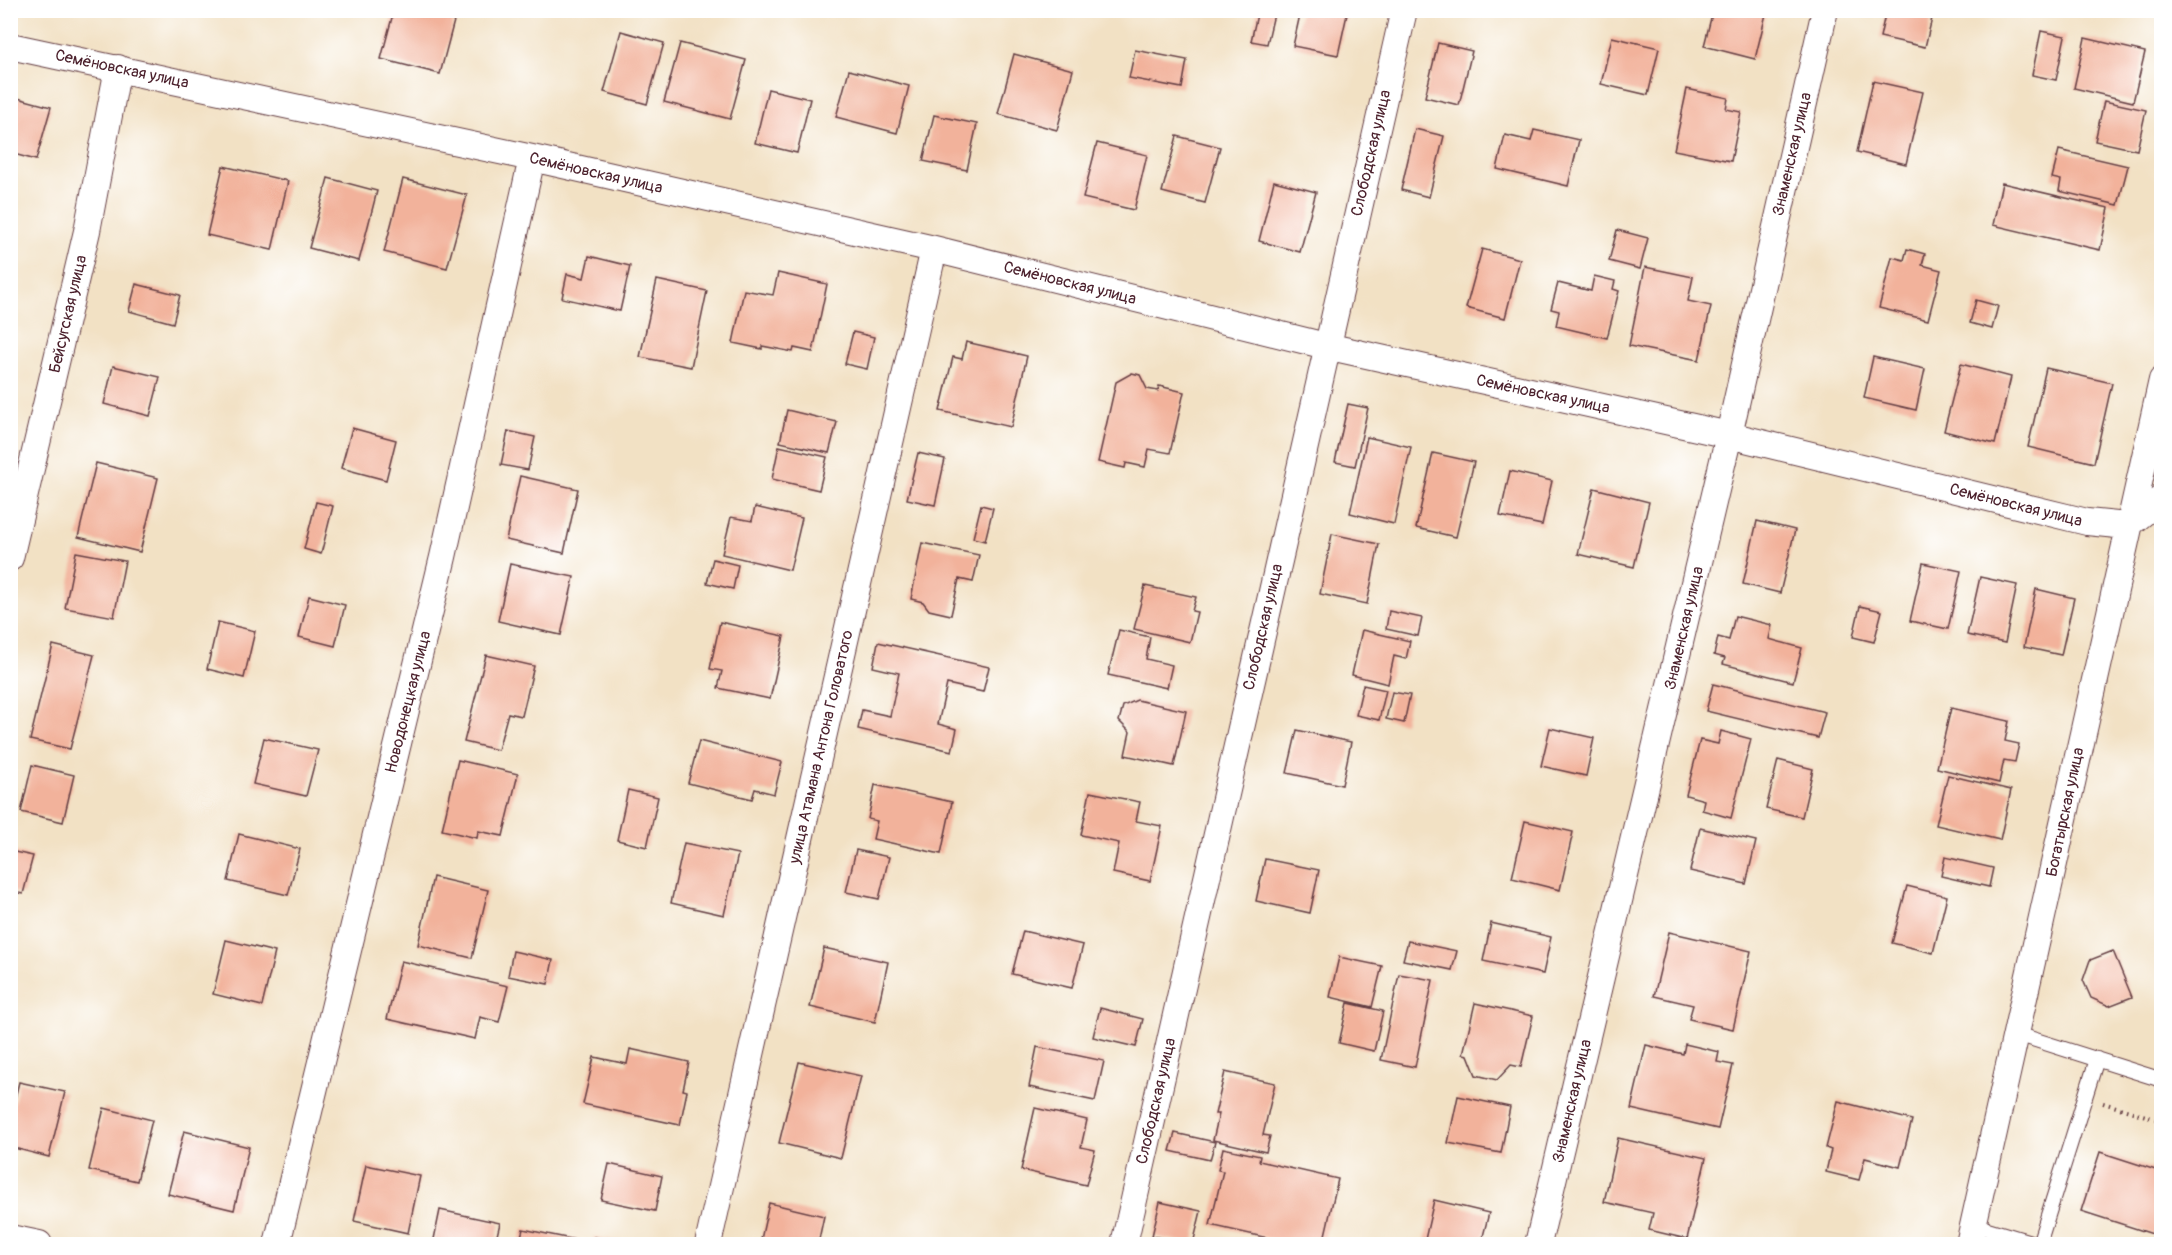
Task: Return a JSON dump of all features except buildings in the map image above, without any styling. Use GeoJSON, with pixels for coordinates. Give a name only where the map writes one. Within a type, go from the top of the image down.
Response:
{"type":"FeatureCollection","features":[{"type":"Feature","properties":{"kind":"street","name":"Слободская улица"},"geometry":{"type":"LineString","coordinates":[[1124,1245],[1404,10]]}},
{"type":"Feature","properties":{"kind":"street","name":"Знаменская улица"},"geometry":{"type":"LineString","coordinates":[[1538,1245],[1729,435],[1825,10]]}},
{"type":"Feature","properties":{"kind":"street","name":"Семёновская улица"},"geometry":{"type":"LineString","coordinates":[[10,46],[532,158],[934,249],[1326,346],[1729,435],[2086,522],[2127,526]]}},
{"type":"Feature","properties":{"kind":"street","name":"Бейсугская улица"},"geometry":{"type":"LineString","coordinates":[[10,558],[87,231],[118,68]]}},
{"type":"Feature","properties":{"kind":"street","name":"Новодонецкая улица"},"geometry":{"type":"LineString","coordinates":[[277,1245],[443,557],[532,158]]}},
{"type":"Feature","properties":{"kind":"street","name":"улица Атамана Антона Головатого"},"geometry":{"type":"LineString","coordinates":[[708,1245],[934,249]]}},
{"type":"Feature","properties":{"kind":"street","name":"Богатырская улица"},"geometry":{"type":"LineString","coordinates":[[1972,1235],[2127,526],[2162,380]]}},
{"type":"Feature","properties":{"kind":"street"},"geometry":{"type":"LineString","coordinates":[[2127,526],[2162,498]]}},
{"type":"Feature","properties":{"kind":"street"},"geometry":{"type":"LineString","coordinates":[[10,1238],[39,1245]]}},
{"type":"Feature","properties":{"kind":"lane"},"geometry":{"type":"LineString","coordinates":[[2017,1034],[2162,1080]]}},
{"type":"Feature","properties":{"kind":"lane"},"geometry":{"type":"LineString","coordinates":[[1972,1235],[2038,1245],[2097,1059]]}},
{"type":"Feature","properties":{"kind":"path"},"geometry":{"type":"LineString","coordinates":[[2085,1098],[2162,1121]]}}]}
